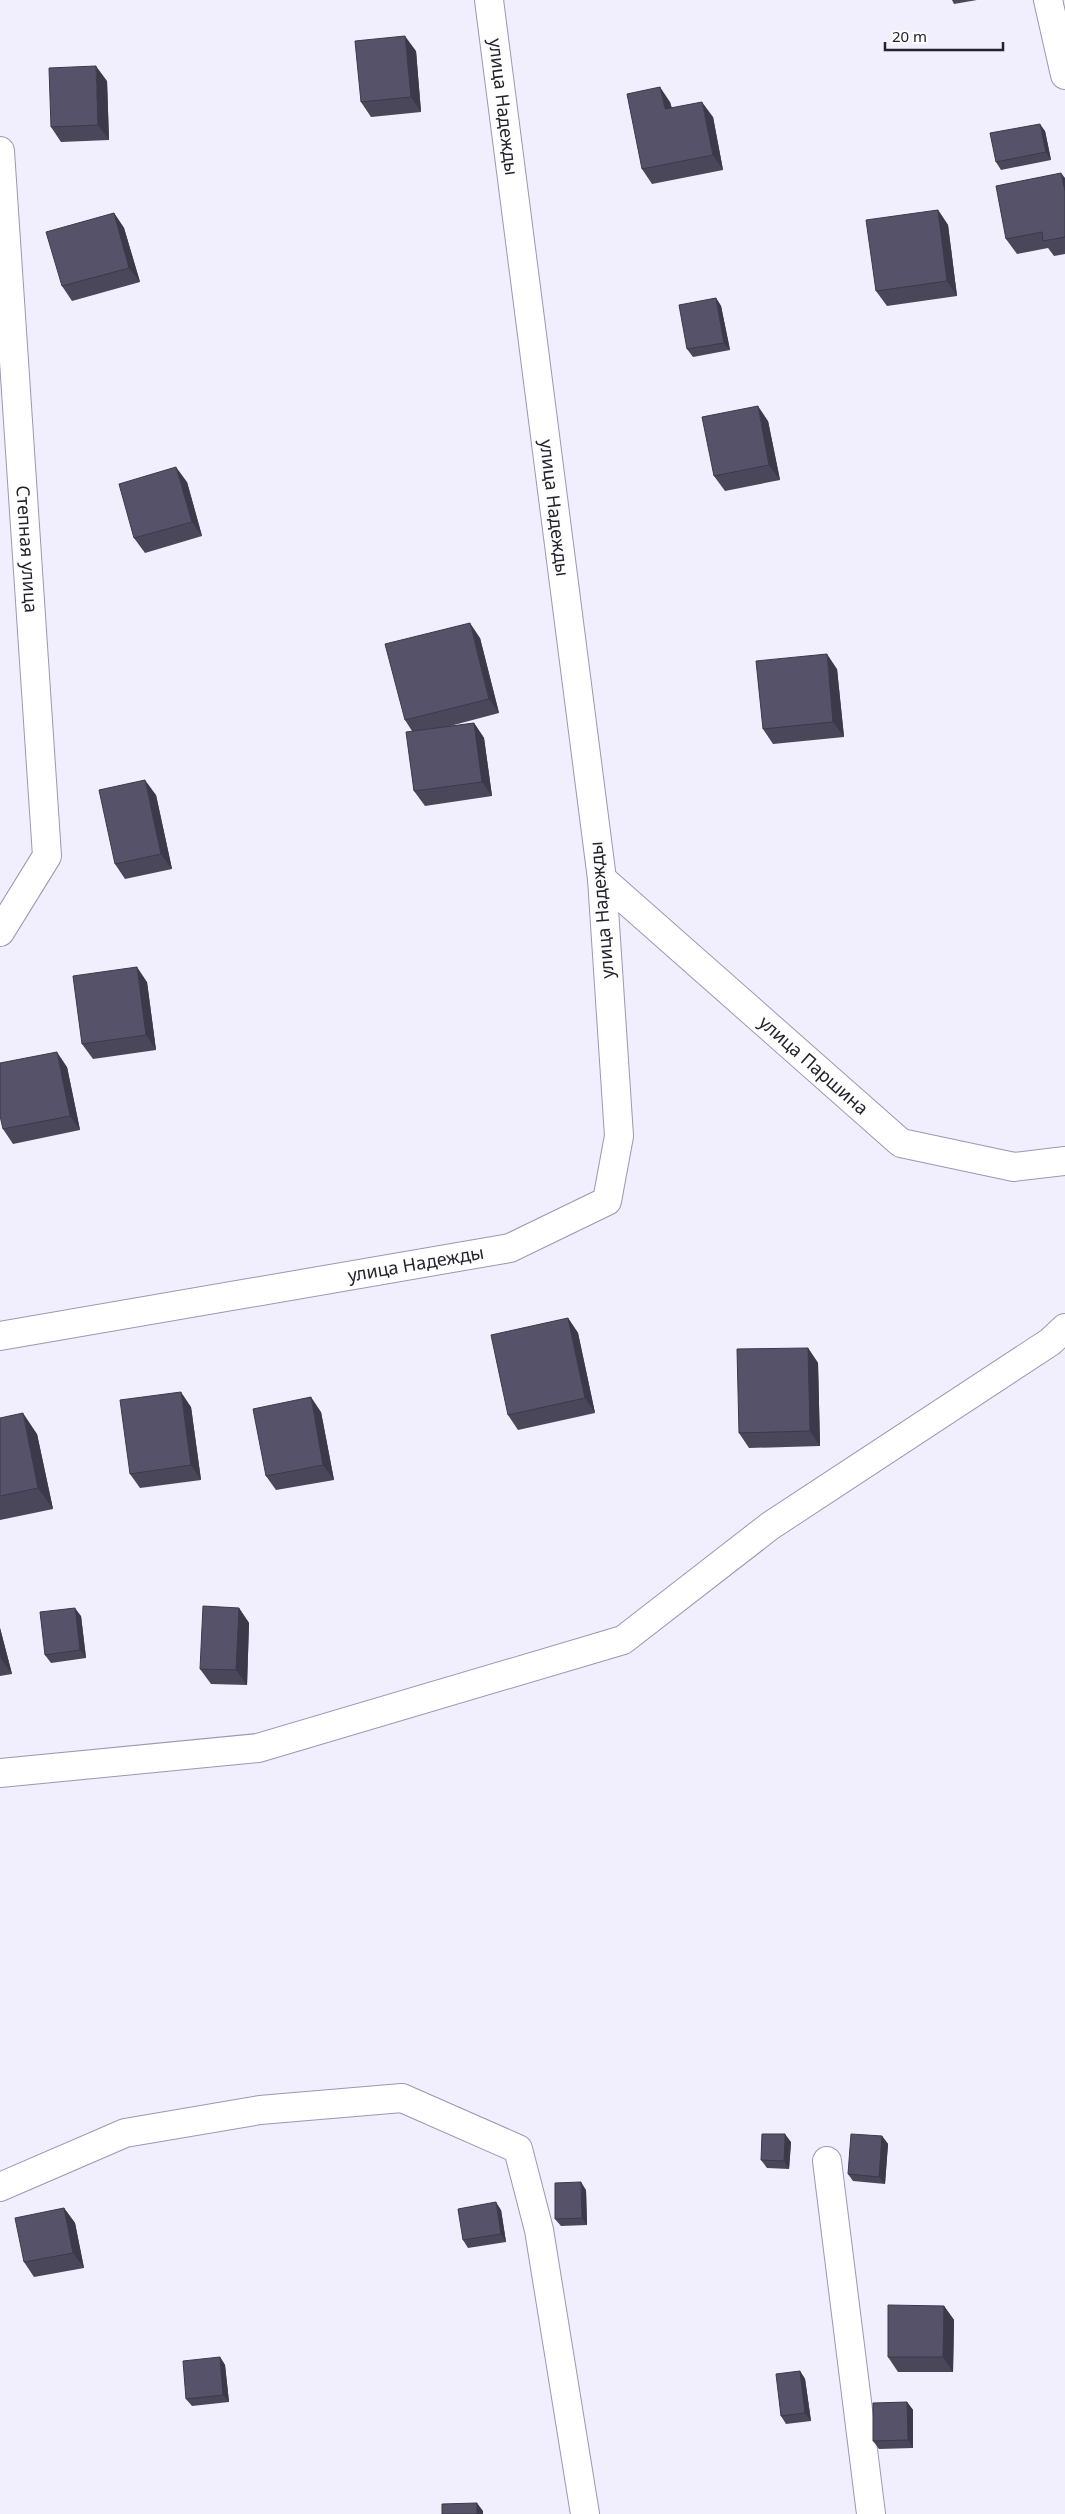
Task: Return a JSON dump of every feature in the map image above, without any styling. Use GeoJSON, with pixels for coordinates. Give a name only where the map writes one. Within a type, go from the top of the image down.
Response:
{"type":"FeatureCollection","features":[{"type":"Feature","properties":{"kind":"street","name":"улица Надежды"},"geometry":{"type":"LineString","coordinates":[[0,1336],[510,1248],[607,1201],[619,1136],[602,879],[489,0]]}},
{"type":"Feature","properties":{"kind":"street"},"geometry":{"type":"LineString","coordinates":[[1048,0],[1065,75]]}},
{"type":"Feature","properties":{"kind":"street","name":"Степная улица"},"geometry":{"type":"LineString","coordinates":[[0,151],[47,856],[0,932]]}},
{"type":"Feature","properties":{"kind":"street","name":"улица Паршина"},"geometry":{"type":"LineString","coordinates":[[602,879],[901,1143],[1014,1167],[1065,1160]]}},
{"type":"Feature","properties":{"kind":"street"},"geometry":{"type":"LineString","coordinates":[[0,1773],[258,1748],[623,1640],[770,1526],[1050,1342],[1065,1328]]}},
{"type":"Feature","properties":{"kind":"street"},"geometry":{"type":"LineString","coordinates":[[0,2187],[125,2133],[260,2110],[402,2098],[518,2149],[539,2230],[585,2514]]}},
{"type":"Feature","properties":{"kind":"street"},"geometry":{"type":"LineString","coordinates":[[827,2161],[871,2514]]}},
{"type":"Feature","properties":{"kind":"building"},"geometry":{"type":"Polygon","coordinates":[[[405,36],[411,97],[361,102],[355,41],[405,36]]]}},
{"type":"Feature","properties":{"kind":"building"},"geometry":{"type":"Polygon","coordinates":[[[96,66],[98,125],[51,127],[49,68],[96,66]]]}},
{"type":"Feature","properties":{"kind":"building"},"geometry":{"type":"Polygon","coordinates":[[[660,87],[665,109],[702,102],[713,155],[642,169],[627,94],[660,87]]]}},
{"type":"Feature","properties":{"kind":"building"},"geometry":{"type":"Polygon","coordinates":[[[1040,124],[1046,152],[996,162],[990,133],[1040,124]]]}},
{"type":"Feature","properties":{"kind":"building"},"geometry":{"type":"Polygon","coordinates":[[[1061,173],[1065,191],[1065,237],[1043,241],[1042,232],[1006,239],[996,186],[1061,173]]]}},
{"type":"Feature","properties":{"kind":"building"},"geometry":{"type":"Polygon","coordinates":[[[938,210],[947,281],[876,291],[866,220],[938,210]]]}},
{"type":"Feature","properties":{"kind":"building"},"geometry":{"type":"Polygon","coordinates":[[[114,213],[129,268],[62,286],[46,232],[114,213]]]}},
{"type":"Feature","properties":{"kind":"building"},"geometry":{"type":"Polygon","coordinates":[[[716,298],[724,343],[687,349],[679,305],[716,298]]]}},
{"type":"Feature","properties":{"kind":"building"},"geometry":{"type":"Polygon","coordinates":[[[758,406],[769,465],[714,476],[702,417],[758,406]]]}},
{"type":"Feature","properties":{"kind":"building"},"geometry":{"type":"Polygon","coordinates":[[[176,467],[192,522],[134,538],[119,484],[176,467]]]}},
{"type":"Feature","properties":{"kind":"building"},"geometry":{"type":"Polygon","coordinates":[[[470,623],[489,699],[405,720],[385,644],[470,623]]]}},
{"type":"Feature","properties":{"kind":"building"},"geometry":{"type":"Polygon","coordinates":[[[827,654],[833,722],[763,729],[756,661],[827,654]]]}},
{"type":"Feature","properties":{"kind":"building"},"geometry":{"type":"Polygon","coordinates":[[[474,723],[482,782],[414,791],[406,732],[474,723]]]}},
{"type":"Feature","properties":{"kind":"building"},"geometry":{"type":"Polygon","coordinates":[[[145,780],[161,854],[115,864],[99,790],[145,780]]]}},
{"type":"Feature","properties":{"kind":"building"},"geometry":{"type":"Polygon","coordinates":[[[137,967],[146,1035],[82,1044],[73,976],[137,967]]]}},
{"type":"Feature","properties":{"kind":"building"},"geometry":{"type":"Polygon","coordinates":[[[57,1052],[70,1116],[3,1129],[0,1116],[0,1063],[57,1052]]]}},
{"type":"Feature","properties":{"kind":"building"},"geometry":{"type":"Polygon","coordinates":[[[568,1318],[585,1398],[508,1415],[491,1335],[568,1318]]]}},
{"type":"Feature","properties":{"kind":"building"},"geometry":{"type":"Polygon","coordinates":[[[808,1348],[810,1431],[739,1433],[737,1349],[808,1348]]]}},
{"type":"Feature","properties":{"kind":"building"},"geometry":{"type":"Polygon","coordinates":[[[181,1392],[191,1465],[130,1474],[120,1400],[181,1392]]]}},
{"type":"Feature","properties":{"kind":"building"},"geometry":{"type":"Polygon","coordinates":[[[311,1397],[323,1465],[266,1476],[253,1409],[311,1397]]]}},
{"type":"Feature","properties":{"kind":"building"},"geometry":{"type":"Polygon","coordinates":[[[23,1413],[38,1488],[0,1496],[0,1418],[23,1413]]]}},
{"type":"Feature","properties":{"kind":"building"},"geometry":{"type":"Polygon","coordinates":[[[203,1606],[239,1608],[236,1670],[200,1669],[203,1606]]]}},
{"type":"Feature","properties":{"kind":"building"},"geometry":{"type":"Polygon","coordinates":[[[75,1608],[80,1650],[45,1655],[40,1612],[75,1608]]]}},
{"type":"Feature","properties":{"kind":"building"},"geometry":{"type":"Polygon","coordinates":[[[762,2134],[785,2134],[784,2161],[761,2160],[762,2134]]]}},
{"type":"Feature","properties":{"kind":"building"},"geometry":{"type":"Polygon","coordinates":[[[851,2134],[882,2136],[879,2177],[848,2174],[851,2134]]]}},
{"type":"Feature","properties":{"kind":"building"},"geometry":{"type":"Polygon","coordinates":[[[581,2182],[582,2218],[555,2219],[555,2183],[581,2182]]]}},
{"type":"Feature","properties":{"kind":"building"},"geometry":{"type":"Polygon","coordinates":[[[496,2202],[501,2234],[463,2240],[458,2209],[496,2202]]]}},
{"type":"Feature","properties":{"kind":"building"},"geometry":{"type":"Polygon","coordinates":[[[64,2208],[73,2253],[24,2262],[15,2218],[64,2208]]]}},
{"type":"Feature","properties":{"kind":"building"},"geometry":{"type":"Polygon","coordinates":[[[888,2305],[944,2306],[943,2357],[888,2357],[888,2305]]]}},
{"type":"Feature","properties":{"kind":"building"},"geometry":{"type":"Polygon","coordinates":[[[220,2357],[223,2395],[186,2399],[183,2361],[220,2357]]]}},
{"type":"Feature","properties":{"kind":"building"},"geometry":{"type":"Polygon","coordinates":[[[800,2371],[805,2413],[781,2416],[776,2374],[800,2371]]]}},
{"type":"Feature","properties":{"kind":"building"},"geometry":{"type":"Polygon","coordinates":[[[907,2402],[908,2440],[873,2441],[873,2403],[907,2402]]]}},
{"type":"Feature","properties":{"kind":"building"},"geometry":{"type":"Polygon","coordinates":[[[477,2503],[477,2514],[442,2514],[442,2504],[477,2503]]]}}]}
